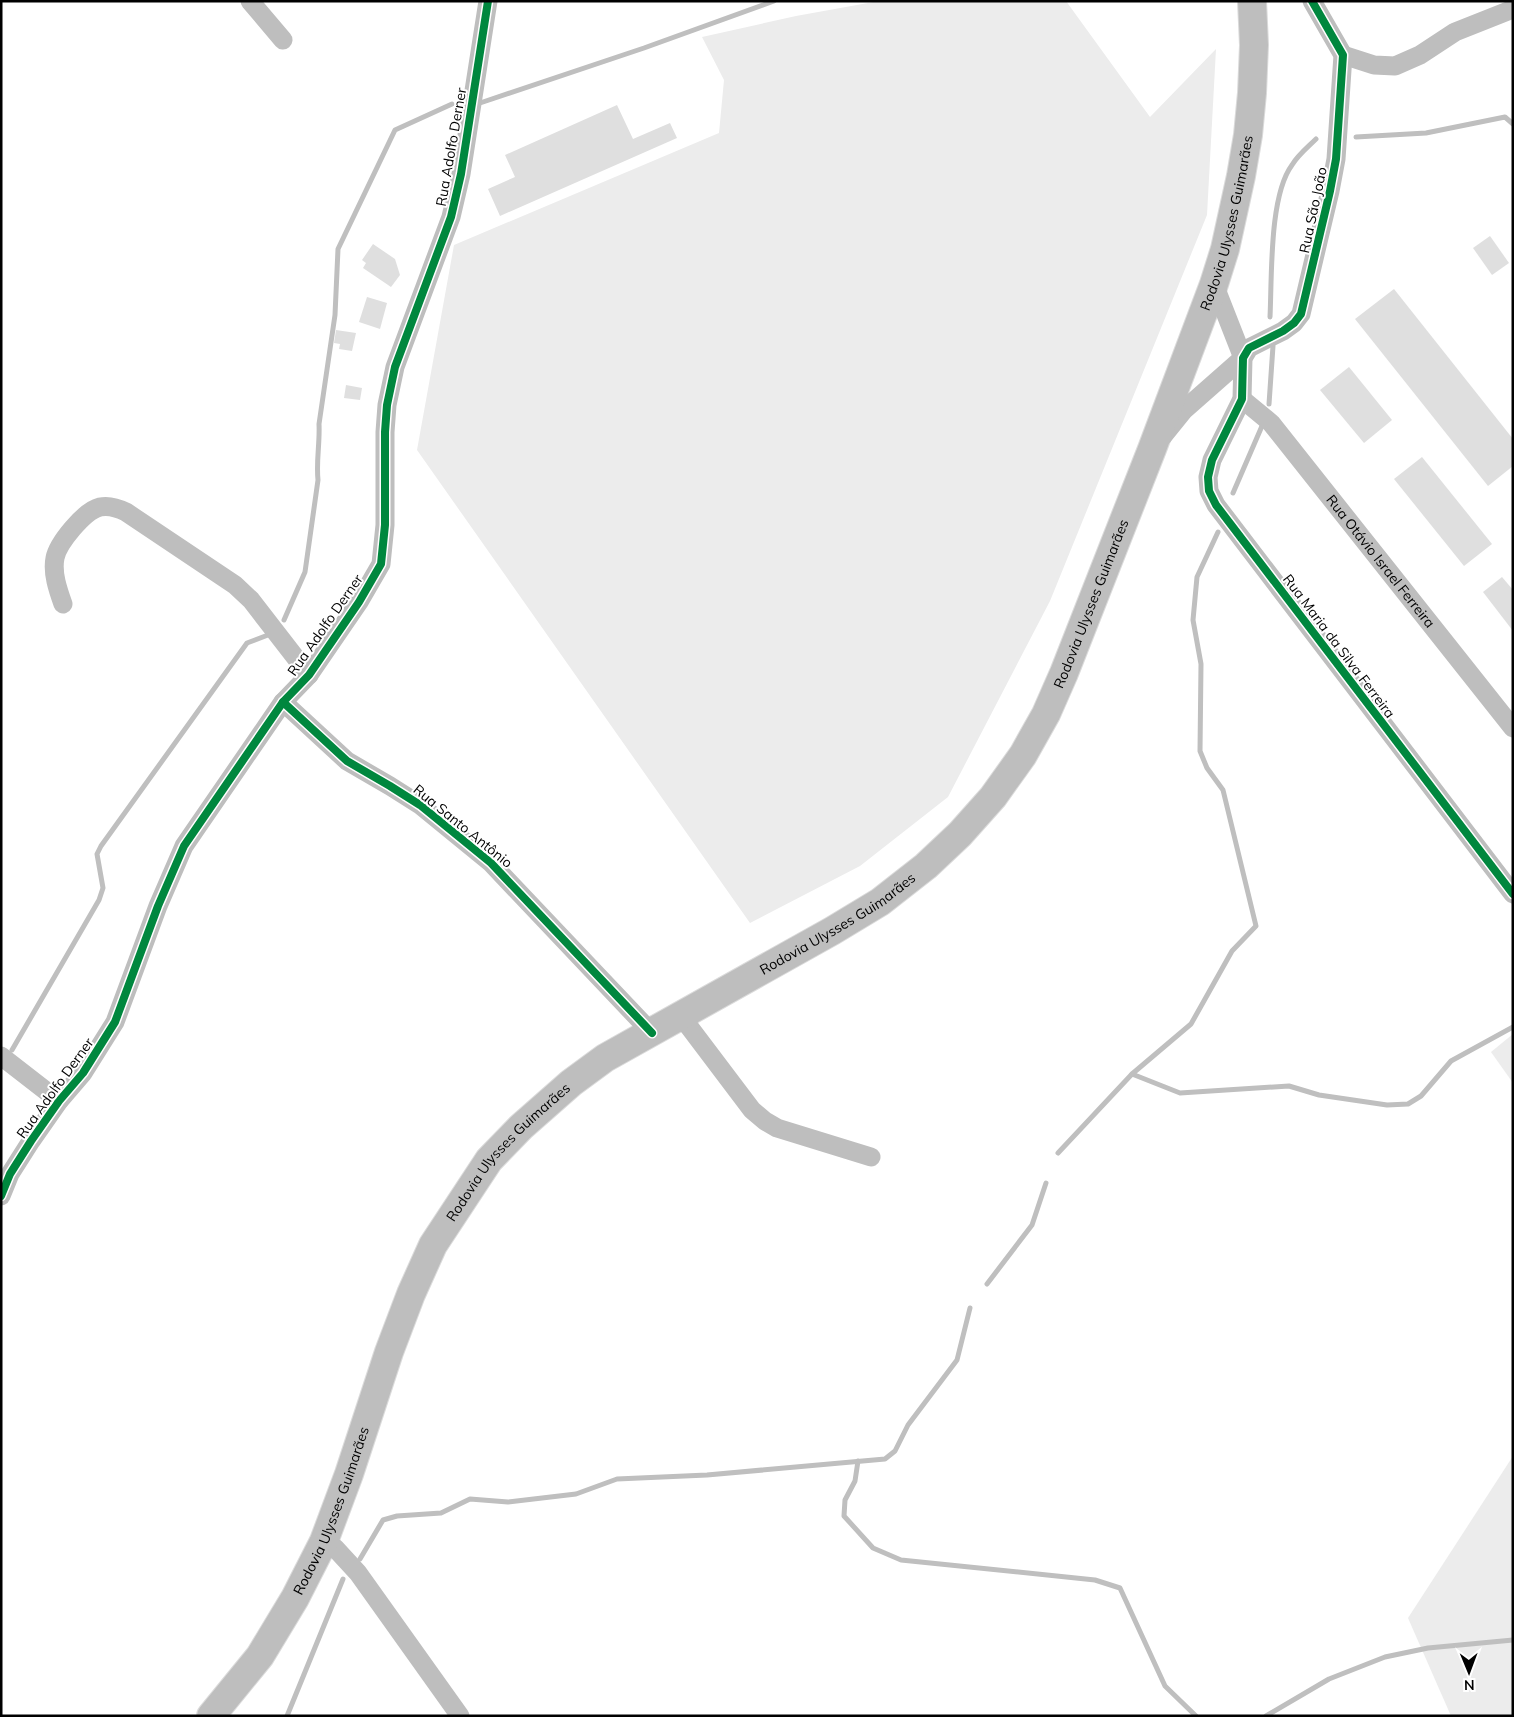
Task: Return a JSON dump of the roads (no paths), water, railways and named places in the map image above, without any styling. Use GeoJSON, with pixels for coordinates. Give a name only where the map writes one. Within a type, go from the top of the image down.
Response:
{"type":"FeatureCollection","features":[{"type":"Feature","properties":{"kind":"highway","name":"Rodovia Ulysses Guimarães"},"geometry":{"type":"LineString","coordinates":[[211,1716],[260,1656],[295,1598],[324,1541],[411,1294],[434,1244],[489,1160],[521,1127],[571,1083],[605,1058],[832,931],[880,902],[926,866],[960,834],[993,797],[1023,755],[1046,714],[1152,449],[1214,284],[1225,249],[1248,135],[1254,45],[1252,1]]}},
{"type":"Feature","properties":{"kind":"street"},"geometry":{"type":"LineString","coordinates":[[250,1],[283,40]]}},
{"type":"Feature","properties":{"kind":"street","name":"Rua Adolfo Derner"},"geometry":{"type":"LineString","coordinates":[[1,1196],[10,1174],[59,1102],[83,1072],[115,1022],[158,906],[184,846],[283,702],[309,675],[359,602],[381,564],[386,525],[385,432],[390,390],[395,367],[450,217],[461,174],[488,1]]}},
{"type":"Feature","properties":{"kind":"street"},"geometry":{"type":"LineString","coordinates":[[1312,1],[1343,55],[1374,65],[1395,66],[1420,55],[1455,32],[1513,9]]}},
{"type":"Feature","properties":{"kind":"street","name":"Rua São João"},"geometry":{"type":"LineString","coordinates":[[1152,449],[1184,410],[1243,358],[1249,348],[1283,331],[1294,323],[1301,314],[1336,159],[1343,55]]}},
{"type":"Feature","properties":{"kind":"street"},"geometry":{"type":"LineString","coordinates":[[1214,284],[1243,358],[1242,399]]}},
{"type":"Feature","properties":{"kind":"street","name":"Rua Otávio Israel Ferreira"},"geometry":{"type":"LineString","coordinates":[[1242,399],[1271,423],[1513,728]]}},
{"type":"Feature","properties":{"kind":"street","name":"Rua Maria da Silva Ferreira"},"geometry":{"type":"LineString","coordinates":[[1242,399],[1212,460],[1208,477],[1208,491],[1513,894]]}},
{"type":"Feature","properties":{"kind":"street"},"geometry":{"type":"LineString","coordinates":[[63,604],[55,573],[55,560],[59,546],[91,511],[100,507],[112,506],[126,512],[252,600],[309,675]]}},
{"type":"Feature","properties":{"kind":"street","name":"Rua Santo Antônio"},"geometry":{"type":"LineString","coordinates":[[283,702],[347,761],[420,805],[491,862],[652,1033]]}},
{"type":"Feature","properties":{"kind":"street"},"geometry":{"type":"LineString","coordinates":[[681,1016],[752,1110],[765,1121],[777,1128],[871,1157]]}},
{"type":"Feature","properties":{"kind":"street"},"geometry":{"type":"LineString","coordinates":[[1,1056],[59,1102]]}},
{"type":"Feature","properties":{"kind":"street"},"geometry":{"type":"LineString","coordinates":[[324,1541],[335,1548],[358,1573],[460,1716]]}},
{"type":"Feature","properties":{"kind":"waterway"},"geometry":{"type":"LineString","coordinates":[[480,103],[644,48],[774,1]]}},
{"type":"Feature","properties":{"kind":"waterway"},"geometry":{"type":"LineString","coordinates":[[284,620],[305,572],[318,480],[319,424],[335,315],[338,249],[395,130],[452,104]]}},
{"type":"Feature","properties":{"kind":"waterway"},"geometry":{"type":"LineString","coordinates":[[1356,137],[1426,133],[1505,117],[1513,124]]}},
{"type":"Feature","properties":{"kind":"waterway"},"geometry":{"type":"LineString","coordinates":[[1270,317],[1273,238],[1279,196],[1292,165],[1300,154],[1316,139]]}},
{"type":"Feature","properties":{"kind":"waterway"},"geometry":{"type":"LineString","coordinates":[[1269,404],[1273,346]]}},
{"type":"Feature","properties":{"kind":"waterway"},"geometry":{"type":"LineString","coordinates":[[1233,493],[1262,426]]}},
{"type":"Feature","properties":{"kind":"waterway"},"geometry":{"type":"LineString","coordinates":[[1058,1153],[1132,1074],[1191,1024],[1232,951],[1256,926],[1223,790],[1207,768],[1200,751],[1201,664],[1193,620],[1197,577],[1218,532]]}},
{"type":"Feature","properties":{"kind":"waterway"},"geometry":{"type":"LineString","coordinates":[[12,1050],[99,900],[103,888],[97,854],[101,846],[247,643],[268,635]]}},
{"type":"Feature","properties":{"kind":"waterway"},"geometry":{"type":"LineString","coordinates":[[1132,1074],[1180,1093],[1289,1086],[1319,1095],[1387,1105],[1408,1104],[1421,1096],[1451,1061],[1513,1027]]}},
{"type":"Feature","properties":{"kind":"waterway"},"geometry":{"type":"LineString","coordinates":[[987,1284],[1032,1225],[1046,1183]]}},
{"type":"Feature","properties":{"kind":"waterway"},"geometry":{"type":"LineString","coordinates":[[360,1559],[383,1520],[397,1516],[441,1513],[470,1499],[508,1502],[576,1494],[617,1479],[707,1475],[885,1459],[895,1451],[908,1425],[957,1360],[970,1308]]}},
{"type":"Feature","properties":{"kind":"waterway"},"geometry":{"type":"LineString","coordinates":[[858,1461],[855,1481],[845,1500],[844,1516],[873,1548],[901,1560],[1095,1580],[1120,1588],[1165,1686],[1196,1716]]}},
{"type":"Feature","properties":{"kind":"waterway"},"geometry":{"type":"LineString","coordinates":[[287,1716],[343,1579]]}},
{"type":"Feature","properties":{"kind":"waterway"},"geometry":{"type":"LineString","coordinates":[[1266,1716],[1329,1679],[1385,1657],[1428,1648],[1513,1640]]}}]}
